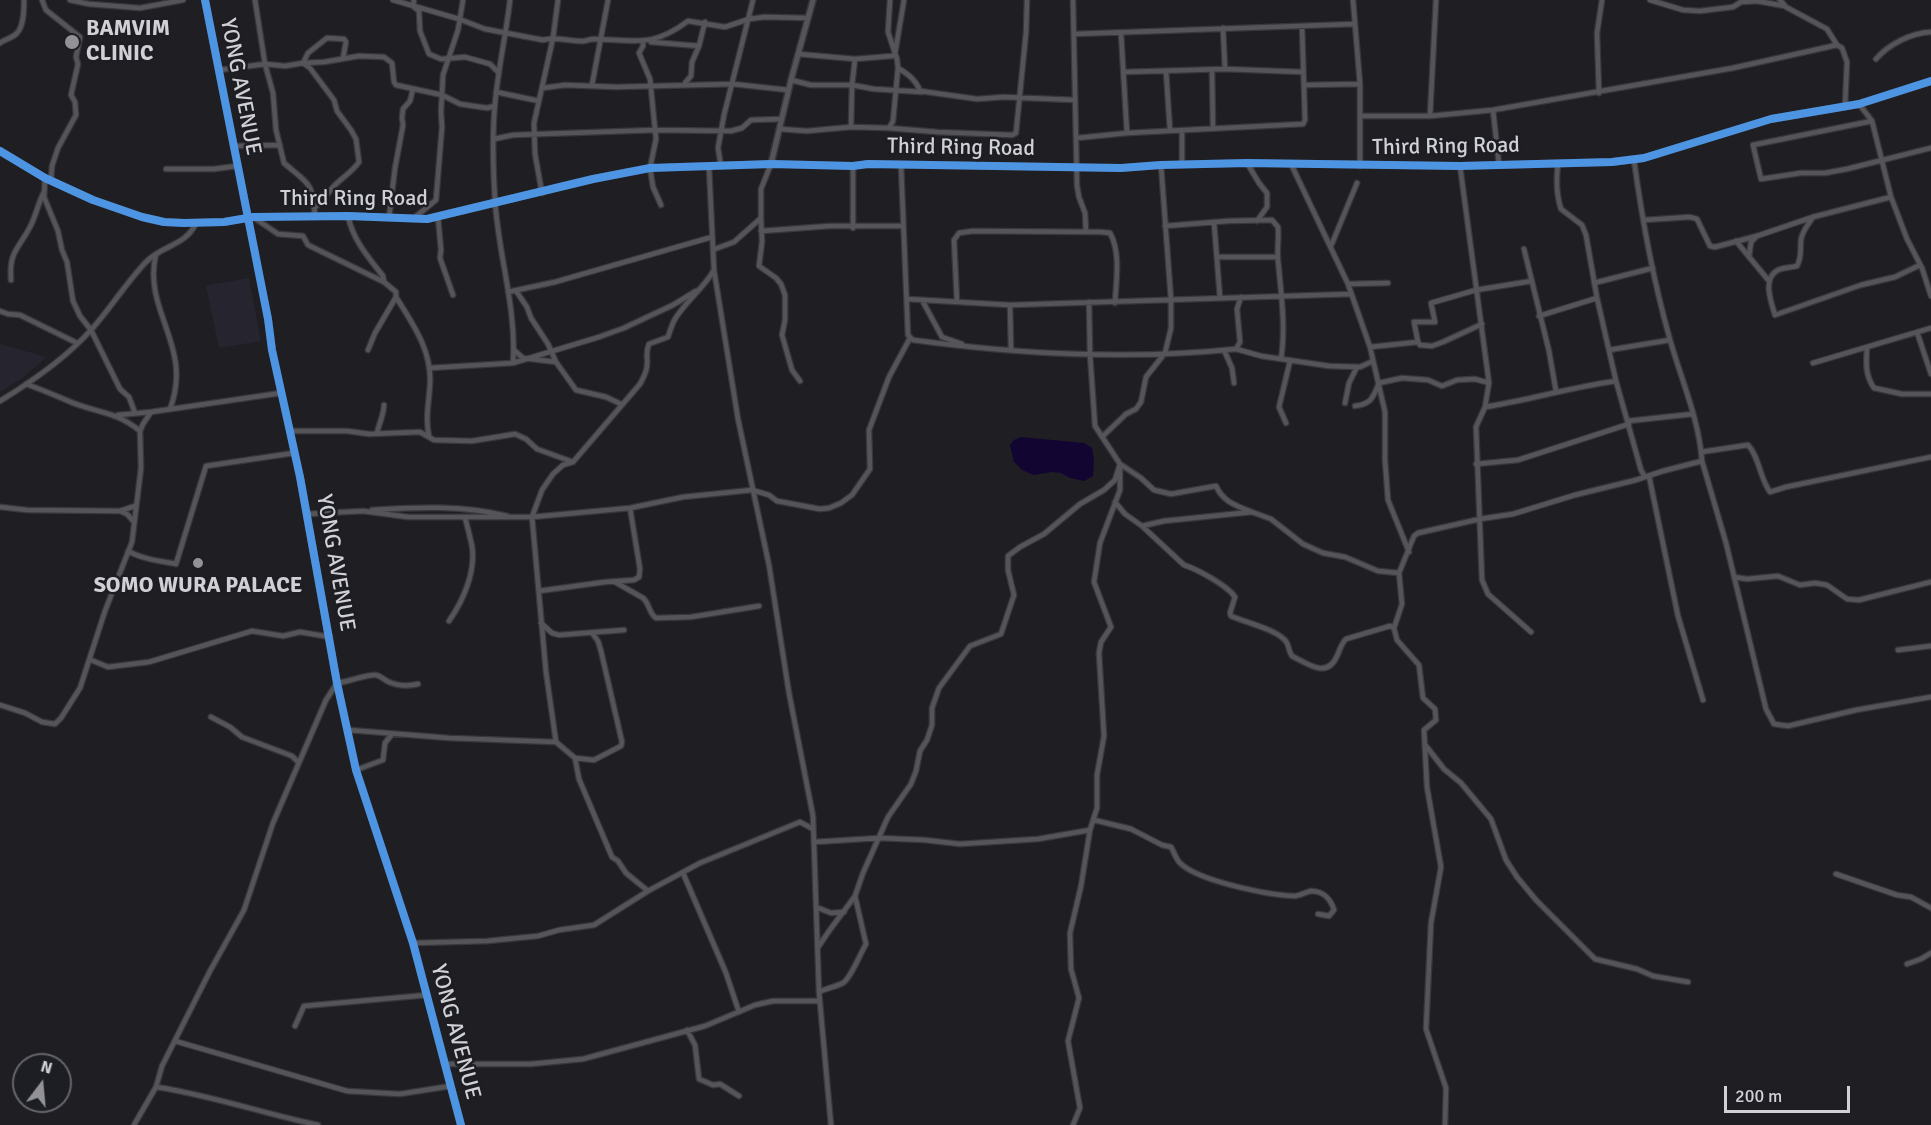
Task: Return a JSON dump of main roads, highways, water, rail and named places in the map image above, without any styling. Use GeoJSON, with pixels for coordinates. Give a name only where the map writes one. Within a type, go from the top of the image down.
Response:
{"type":"FeatureCollection","features":[{"type":"Feature","properties":{"kind":"place","name":"BAMVIM CLINIC"},"geometry":{"type":"Point","coordinates":[72,42]}},
{"type":"Feature","properties":{"kind":"place","name":"SOMO WURA PALACE"},"geometry":{"type":"Point","coordinates":[198,563]}}]}
